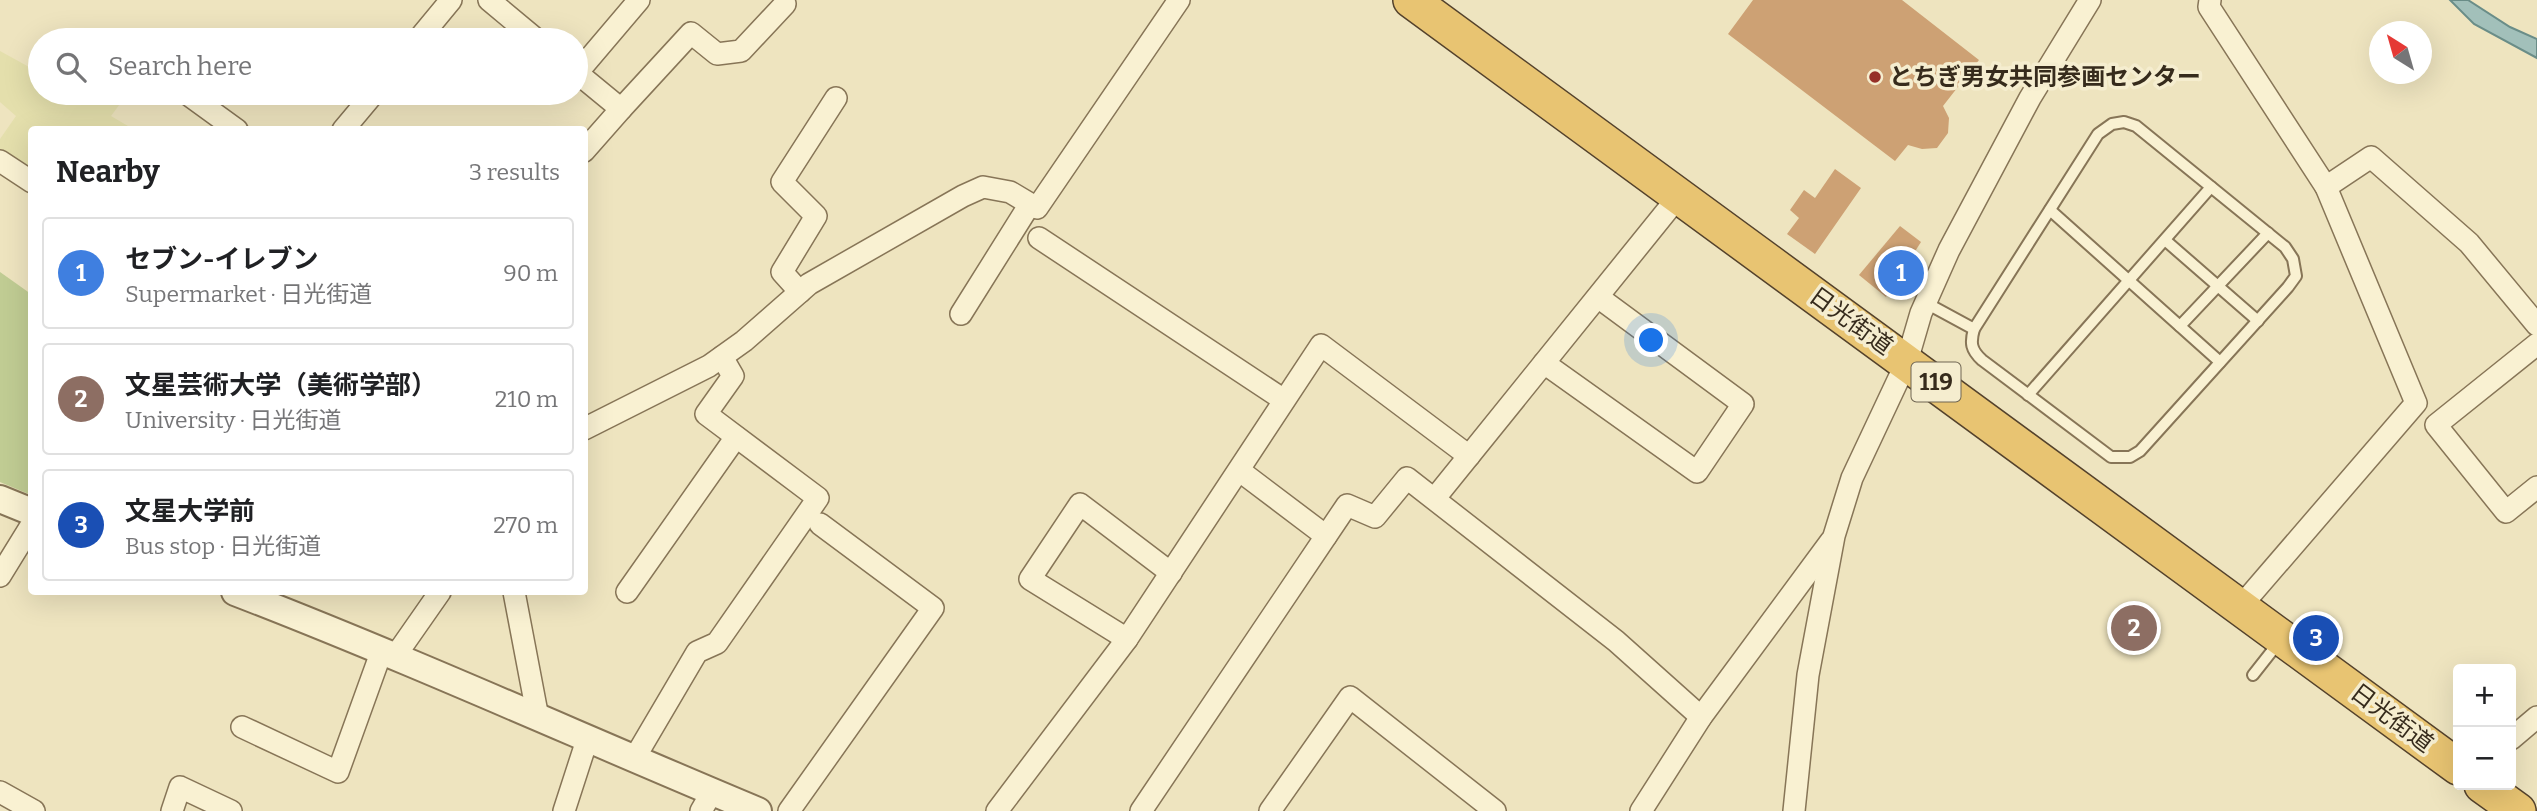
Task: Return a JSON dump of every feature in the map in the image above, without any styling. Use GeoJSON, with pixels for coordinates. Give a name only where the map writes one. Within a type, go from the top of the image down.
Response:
{"type":"FeatureCollection","features":[{"type":"Feature","properties":{"kind":"highway","name":"日光街道"},"geometry":{"type":"LineString","coordinates":[[1411,0],[2453,763]]}},
{"type":"Feature","properties":{"kind":"highway"},"geometry":{"type":"LineString","coordinates":[[2489,790],[2518,811]]}},
{"type":"Feature","properties":{"kind":"street"},"geometry":{"type":"LineString","coordinates":[[428,28],[451,0]]}},
{"type":"Feature","properties":{"kind":"street"},"geometry":{"type":"LineString","coordinates":[[489,0],[523,28]]}},
{"type":"Feature","properties":{"kind":"street"},"geometry":{"type":"LineString","coordinates":[[588,59],[639,0]]}},
{"type":"Feature","properties":{"kind":"street"},"geometry":{"type":"LineString","coordinates":[[588,427],[709,366],[810,284],[983,187],[1010,192],[1037,208],[1178,0]]}},
{"type":"Feature","properties":{"kind":"street"},"geometry":{"type":"LineString","coordinates":[[1797,809],[1808,675],[1834,536],[1852,478],[1907,361],[1926,303],[1949,250],[2030,98],[2090,0]]}},
{"type":"Feature","properties":{"kind":"street"},"geometry":{"type":"LineString","coordinates":[[2210,0],[2209,7],[2326,187],[2416,403],[2241,606]]}},
{"type":"Feature","properties":{"kind":"street"},"geometry":{"type":"LineString","coordinates":[[588,146],[691,33],[717,54],[741,51],[785,4]]}},
{"type":"Feature","properties":{"kind":"street"},"geometry":{"type":"LineString","coordinates":[[588,83],[621,109]]}},
{"type":"Feature","properties":{"kind":"street"},"geometry":{"type":"LineString","coordinates":[[800,292],[782,272],[816,216],[782,182],[836,98]]}},
{"type":"Feature","properties":{"kind":"street"},"geometry":{"type":"LineString","coordinates":[[203,105],[231,126]]}},
{"type":"Feature","properties":{"kind":"street"},"geometry":{"type":"LineString","coordinates":[[346,126],[364,105]]}},
{"type":"Feature","properties":{"kind":"street"},"geometry":{"type":"LineString","coordinates":[[2326,187],[2371,157],[2469,243],[2537,325]]}},
{"type":"Feature","properties":{"kind":"street"},"geometry":{"type":"LineString","coordinates":[[0,161],[28,179]]}},
{"type":"Feature","properties":{"kind":"street"},"geometry":{"type":"LineString","coordinates":[[1435,498],[1678,197]]}},
{"type":"Feature","properties":{"kind":"street"},"geometry":{"type":"LineString","coordinates":[[961,314],[1030,204]]}},
{"type":"Feature","properties":{"kind":"street"},"geometry":{"type":"LineString","coordinates":[[1039,238],[1284,400]]}},
{"type":"Feature","properties":{"kind":"street"},"geometry":{"type":"LineString","coordinates":[[1544,363],[1697,472],[1744,404],[1598,296]]}},
{"type":"Feature","properties":{"kind":"street"},"geometry":{"type":"LineString","coordinates":[[2537,344],[2436,425],[2506,512],[2537,487]]}},
{"type":"Feature","properties":{"kind":"street"},"geometry":{"type":"LineString","coordinates":[[997,811],[1127,639],[1321,345],[1469,456]]}},
{"type":"Feature","properties":{"kind":"street"},"geometry":{"type":"LineString","coordinates":[[634,759],[697,652],[717,643],[818,498],[706,414],[733,376],[722,357]]}},
{"type":"Feature","properties":{"kind":"street"},"geometry":{"type":"LineString","coordinates":[[627,592],[736,437]]}},
{"type":"Feature","properties":{"kind":"street"},"geometry":{"type":"LineString","coordinates":[[1240,471],[1326,536]]}},
{"type":"Feature","properties":{"kind":"street"},"geometry":{"type":"LineString","coordinates":[[1141,811],[1347,505],[1375,517],[1407,478],[1616,641],[1701,717]]}},
{"type":"Feature","properties":{"kind":"street"},"geometry":{"type":"LineString","coordinates":[[0,499],[28,510]]}},
{"type":"Feature","properties":{"kind":"street"},"geometry":{"type":"LineString","coordinates":[[1127,639],[1030,579],[1080,504],[1171,573]]}},
{"type":"Feature","properties":{"kind":"street"},"geometry":{"type":"LineString","coordinates":[[789,811],[933,608],[820,524]]}},
{"type":"Feature","properties":{"kind":"street"},"geometry":{"type":"LineString","coordinates":[[0,576],[28,530]]}},
{"type":"Feature","properties":{"kind":"street"},"geometry":{"type":"LineString","coordinates":[[1642,811],[1701,717],[1834,536]]}},
{"type":"Feature","properties":{"kind":"street"},"geometry":{"type":"LineString","coordinates":[[243,595],[389,653],[634,759],[706,802],[758,811]]}},
{"type":"Feature","properties":{"kind":"street"},"geometry":{"type":"LineString","coordinates":[[242,727],[338,772],[389,653],[437,595]]}},
{"type":"Feature","properties":{"kind":"street"},"geometry":{"type":"LineString","coordinates":[[515,595],[538,718]]}},
{"type":"Feature","properties":{"kind":"street"},"geometry":{"type":"LineString","coordinates":[[1270,811],[1350,697],[1494,811]]}},
{"type":"Feature","properties":{"kind":"street"},"geometry":{"type":"LineString","coordinates":[[2516,735],[2537,717]]}},
{"type":"Feature","properties":{"kind":"street"},"geometry":{"type":"LineString","coordinates":[[564,811],[587,740]]}},
{"type":"Feature","properties":{"kind":"street"},"geometry":{"type":"LineString","coordinates":[[172,811],[180,787],[231,811]]}},
{"type":"Feature","properties":{"kind":"street"},"geometry":{"type":"LineString","coordinates":[[0,792],[34,811]]}},
{"type":"Feature","properties":{"kind":"lane"},"geometry":{"type":"LineString","coordinates":[[2124,122],[2136,126],[2268,233],[2285,247],[2293,259],[2296,276],[2140,451],[2130,457],[2112,457],[1974,352],[1970,342],[1974,329],[2050,210],[2098,134],[2112,124],[2124,122]]}},
{"type":"Feature","properties":{"kind":"lane"},"geometry":{"type":"LineString","coordinates":[[2028,395],[2211,187]]}},
{"type":"Feature","properties":{"kind":"lane"},"geometry":{"type":"LineString","coordinates":[[2050,210],[2220,362]]}},
{"type":"Feature","properties":{"kind":"lane"},"geometry":{"type":"LineString","coordinates":[[2180,326],[2268,233]]}},
{"type":"Feature","properties":{"kind":"lane"},"geometry":{"type":"LineString","coordinates":[[2165,240],[2258,321]]}},
{"type":"Feature","properties":{"kind":"lane"},"geometry":{"type":"LineString","coordinates":[[1926,303],[1974,329]]}},
{"type":"Feature","properties":{"kind":"lane"},"geometry":{"type":"LineString","coordinates":[[2253,675],[2282,637]]}},
{"type":"Feature","properties":{"kind":"shaded area"},"geometry":{"type":"Polygon","coordinates":[[[0,51],[28,66],[28,105],[119,105],[111,116],[128,126],[28,126],[28,169],[0,150],[0,139],[16,116],[0,102],[0,51]]]}},
{"type":"Feature","properties":{"kind":"green space"},"geometry":{"type":"Polygon","coordinates":[[[0,272],[28,292],[28,494],[0,482],[0,272]]]}},
{"type":"Feature","properties":{"kind":"water"},"geometry":{"type":"Polygon","coordinates":[[[2450,0],[2468,0],[2510,27],[2537,39],[2537,58],[2474,24],[2450,0]]]}},
{"type":"Feature","properties":{"kind":"building","name":"とちぎ男女共同参画センター"},"geometry":{"type":"Polygon","coordinates":[[[1753,0],[1902,0],[1979,60],[1943,106],[1949,118],[1948,133],[1937,148],[1922,149],[1908,145],[1895,161],[1728,34],[1753,0]]]}},
{"type":"Feature","properties":{"kind":"building"},"geometry":{"type":"Polygon","coordinates":[[[1835,169],[1861,188],[1815,254],[1787,234],[1799,218],[1790,210],[1804,190],[1815,198],[1835,169]]]}},
{"type":"Feature","properties":{"kind":"building"},"geometry":{"type":"Polygon","coordinates":[[[1900,226],[1921,242],[1886,297],[1859,275],[1900,226]]]}},
{"type":"Feature","properties":{"kind":"place","name":"とちぎ男女共同参画センター"},"geometry":{"type":"Point","coordinates":[1875,77]}},
{"type":"Feature","properties":{"kind":"place","name":"セブン-イレブン"},"geometry":{"type":"Point","coordinates":[1901,273]}},
{"type":"Feature","properties":{"kind":"place","name":"文星芸術大学（美術学部）"},"geometry":{"type":"Point","coordinates":[2134,628]}},
{"type":"Feature","properties":{"kind":"place","name":"文星大学前"},"geometry":{"type":"Point","coordinates":[2316,638]}}]}
